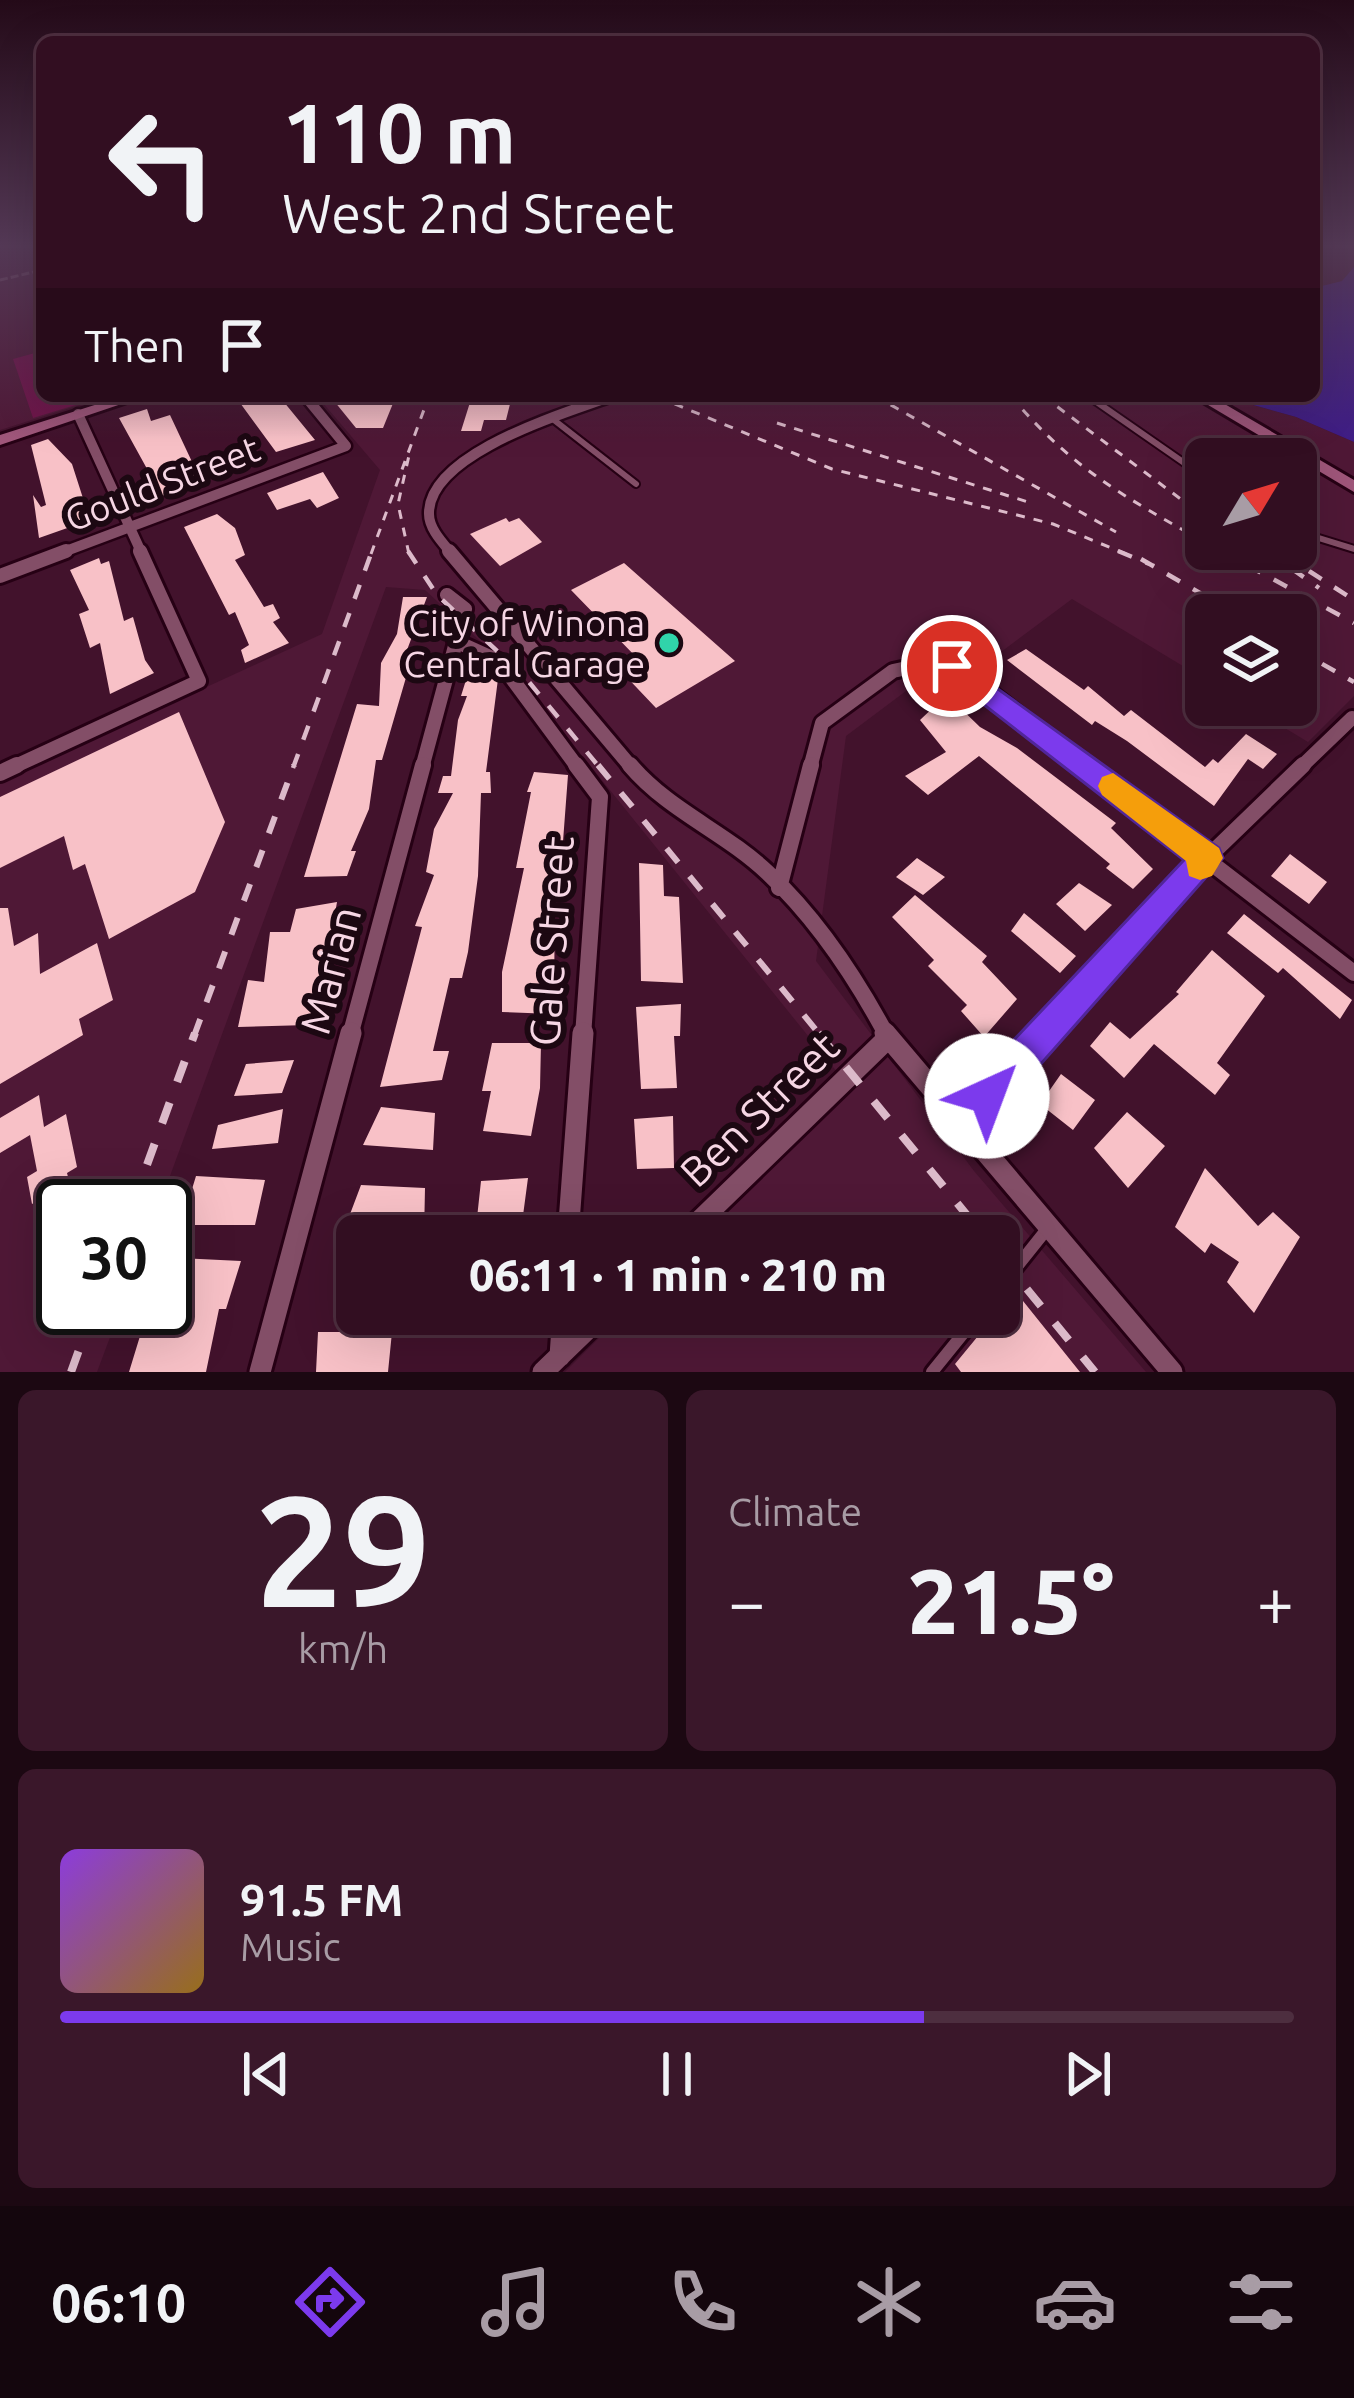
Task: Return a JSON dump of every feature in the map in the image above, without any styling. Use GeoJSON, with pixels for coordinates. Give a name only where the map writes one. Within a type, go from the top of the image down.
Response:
{"type":"FeatureCollection","features":[{"type":"Feature","properties":{"kind":"street"},"geometry":{"type":"LineString","coordinates":[[0,440],[119,402]]}},
{"type":"Feature","properties":{"kind":"street","name":"Gould Street"},"geometry":{"type":"LineString","coordinates":[[0,576],[346,446],[310,402]]}},
{"type":"Feature","properties":{"kind":"street"},"geometry":{"type":"LineString","coordinates":[[596,402],[458,463],[436,486],[428,514],[439,539],[652,791],[767,872],[854,975],[888,1038],[1172,1372]]}},
{"type":"Feature","properties":{"kind":"street"},"geometry":{"type":"LineString","coordinates":[[1210,402],[1354,487]]}},
{"type":"Feature","properties":{"kind":"street"},"geometry":{"type":"LineString","coordinates":[[0,772],[199,681],[78,415]]}},
{"type":"Feature","properties":{"kind":"street","name":"Marian"},"geometry":{"type":"LineString","coordinates":[[260,1372],[465,609],[447,595]]}},
{"type":"Feature","properties":{"kind":"street","name":"Gale Street"},"geometry":{"type":"LineString","coordinates":[[455,641],[499,661],[600,797],[570,1215]]}},
{"type":"Feature","properties":{"kind":"street"},"geometry":{"type":"LineString","coordinates":[[779,888],[822,723],[910,662],[932,660],[973,680],[1354,973]]}},
{"type":"Feature","properties":{"kind":"street"},"geometry":{"type":"LineString","coordinates":[[960,1126],[1207,858],[1352,718]]}},
{"type":"Feature","properties":{"kind":"street","name":"Ben Street"},"geometry":{"type":"LineString","coordinates":[[706,1215],[888,1038]]}},
{"type":"Feature","properties":{"kind":"street"},"geometry":{"type":"LineString","coordinates":[[552,1364],[582,1335]]}},
{"type":"Feature","properties":{"kind":"lane"},"geometry":{"type":"LineString","coordinates":[[1097,402],[1185,463]]}},
{"type":"Feature","properties":{"kind":"lane"},"geometry":{"type":"LineString","coordinates":[[554,419],[636,484]]}},
{"type":"Feature","properties":{"kind":"lane"},"geometry":{"type":"LineString","coordinates":[[1317,538],[1354,549]]}},
{"type":"Feature","properties":{"kind":"lane"},"geometry":{"type":"LineString","coordinates":[[1020,1263],[1048,1228]]}},
{"type":"Feature","properties":{"kind":"lane"},"geometry":{"type":"LineString","coordinates":[[932,1372],[962,1335]]}},
{"type":"Feature","properties":{"kind":"shaded area"},"geometry":{"type":"Polygon","coordinates":[[[0,311],[36,311],[36,402],[89,402],[0,430],[0,311]]]}},
{"type":"Feature","properties":{"kind":"shaded area"},"geometry":{"type":"Polygon","coordinates":[[[1320,311],[1354,311],[1354,442],[1296,417],[1242,402],[1320,402],[1320,311]]]}},
{"type":"Feature","properties":{"kind":"shaded area"},"geometry":{"type":"Polygon","coordinates":[[[36,353],[36,402],[85,402],[33,418],[13,359],[36,353]]]}},
{"type":"Feature","properties":{"kind":"shaded area"},"geometry":{"type":"Polygon","coordinates":[[[322,402],[1242,402],[1296,417],[1354,442],[1354,696],[1308,742],[1282,726],[1317,726],[1317,594],[1185,594],[1185,667],[1072,599],[985,664],[930,673],[846,736],[816,961],[1012,1215],[722,1215],[850,1088],[518,676],[425,590],[386,587],[169,1179],[36,1179],[36,1335],[111,1335],[97,1372],[0,1372],[0,782],[322,634],[380,470],[322,402]]]}},
{"type":"Feature","properties":{"kind":"shaded area"},"geometry":{"type":"Polygon","coordinates":[[[1020,1225],[1146,1372],[565,1372],[602,1335],[1020,1335],[1020,1225]]]}},
{"type":"Feature","properties":{"kind":"building"},"geometry":{"type":"Polygon","coordinates":[[[239,402],[284,402],[315,440],[276,452],[239,402]]]}},
{"type":"Feature","properties":{"kind":"building"},"geometry":{"type":"Polygon","coordinates":[[[335,402],[394,402],[383,428],[356,428],[335,402]]]}},
{"type":"Feature","properties":{"kind":"building"},"geometry":{"type":"Polygon","coordinates":[[[470,402],[510,402],[506,420],[484,420],[481,431],[461,431],[470,402]]]}},
{"type":"Feature","properties":{"kind":"building"},"geometry":{"type":"Polygon","coordinates":[[[147,409],[151,421],[170,415],[201,481],[162,496],[119,418],[147,409]]]}},
{"type":"Feature","properties":{"kind":"building"},"geometry":{"type":"Polygon","coordinates":[[[48,439],[72,464],[90,520],[39,538],[33,495],[41,507],[46,505],[31,445],[48,439]]]}},
{"type":"Feature","properties":{"kind":"building"},"geometry":{"type":"Polygon","coordinates":[[[323,472],[339,498],[317,508],[310,499],[277,510],[267,493],[323,472]]]}},
{"type":"Feature","properties":{"kind":"building"},"geometry":{"type":"Polygon","coordinates":[[[217,514],[235,528],[245,555],[235,560],[264,607],[273,604],[280,618],[273,622],[289,643],[245,663],[241,650],[249,645],[235,612],[229,615],[184,527],[217,514]]]}},
{"type":"Feature","properties":{"kind":"building"},"geometry":{"type":"Polygon","coordinates":[[[506,518],[509,522],[519,518],[542,542],[500,566],[470,534],[506,518]]]}},
{"type":"Feature","properties":{"kind":"building"},"geometry":{"type":"Polygon","coordinates":[[[99,558],[101,564],[109,561],[124,621],[133,617],[145,660],[154,673],[110,694],[100,643],[90,648],[79,614],[89,610],[70,570],[99,558]]]}},
{"type":"Feature","properties":{"kind":"building","name":"City of Winona Central Garage"},"geometry":{"type":"Polygon","coordinates":[[[624,563],[735,661],[656,708],[619,669],[637,658],[571,590],[624,563]]]}},
{"type":"Feature","properties":{"kind":"building"},"geometry":{"type":"Polygon","coordinates":[[[403,597],[427,597],[407,650],[414,650],[382,760],[376,760],[369,809],[351,851],[356,851],[347,876],[304,877],[357,704],[379,706],[381,663],[397,634],[403,597]]]}},
{"type":"Feature","properties":{"kind":"building"},"geometry":{"type":"Polygon","coordinates":[[[1026,649],[1084,690],[1088,686],[1124,716],[1131,710],[1205,767],[1213,759],[1218,763],[1246,734],[1277,754],[1263,769],[1248,759],[1214,806],[1127,741],[1095,721],[1092,725],[1007,660],[1026,649]]]}},
{"type":"Feature","properties":{"kind":"building"},"geometry":{"type":"Polygon","coordinates":[[[498,679],[486,772],[490,772],[491,793],[481,793],[478,876],[468,952],[462,978],[450,978],[433,1051],[449,1051],[442,1080],[380,1087],[422,927],[415,926],[434,875],[426,872],[434,829],[453,793],[438,793],[443,776],[451,776],[458,720],[467,696],[461,696],[466,680],[498,679]]]}},
{"type":"Feature","properties":{"kind":"building"},"geometry":{"type":"Polygon","coordinates":[[[952,700],[980,727],[1017,748],[1116,823],[1111,828],[1153,869],[1133,889],[1106,868],[1110,864],[979,756],[928,795],[905,776],[946,752],[920,720],[938,703],[943,709],[952,700]]]}},
{"type":"Feature","properties":{"kind":"building"},"geometry":{"type":"Polygon","coordinates":[[[179,712],[225,822],[195,892],[109,939],[85,864],[73,870],[64,836],[0,868],[0,797],[179,712]]]}},
{"type":"Feature","properties":{"kind":"building"},"geometry":{"type":"Polygon","coordinates":[[[534,772],[568,775],[561,868],[555,868],[554,1014],[502,1012],[502,972],[524,868],[516,868],[534,772]]]}},
{"type":"Feature","properties":{"kind":"building"},"geometry":{"type":"Polygon","coordinates":[[[1290,854],[1327,882],[1309,904],[1271,876],[1290,854]]]}},
{"type":"Feature","properties":{"kind":"building"},"geometry":{"type":"Polygon","coordinates":[[[917,858],[945,877],[923,895],[896,877],[917,858]]]}},
{"type":"Feature","properties":{"kind":"building"},"geometry":{"type":"Polygon","coordinates":[[[639,863],[663,865],[664,896],[679,897],[683,983],[641,981],[639,863]]]}},
{"type":"Feature","properties":{"kind":"building"},"geometry":{"type":"Polygon","coordinates":[[[1079,883],[1112,905],[1085,931],[1056,904],[1079,883]]]}},
{"type":"Feature","properties":{"kind":"building"},"geometry":{"type":"Polygon","coordinates":[[[915,895],[987,956],[982,962],[1017,999],[984,1037],[961,1011],[967,1005],[928,966],[934,960],[892,917],[915,895]]]}},
{"type":"Feature","properties":{"kind":"building"},"geometry":{"type":"Polygon","coordinates":[[[337,902],[325,973],[321,973],[308,1025],[238,1027],[248,980],[264,982],[270,932],[290,932],[296,909],[337,902]]]}},
{"type":"Feature","properties":{"kind":"building"},"geometry":{"type":"Polygon","coordinates":[[[0,908],[8,908],[14,946],[38,933],[40,974],[97,943],[113,1000],[79,1019],[83,1035],[0,1084],[0,908]]]}},
{"type":"Feature","properties":{"kind":"building"},"geometry":{"type":"Polygon","coordinates":[[[1024,913],[1076,956],[1060,973],[1011,931],[1024,913]]]}},
{"type":"Feature","properties":{"kind":"building"},"geometry":{"type":"Polygon","coordinates":[[[1244,914],[1352,1000],[1340,1019],[1283,968],[1278,973],[1227,933],[1244,914]]]}},
{"type":"Feature","properties":{"kind":"building"},"geometry":{"type":"Polygon","coordinates":[[[1212,950],[1265,996],[1217,1063],[1230,1075],[1215,1095],[1154,1044],[1124,1078],[1090,1046],[1110,1022],[1130,1039],[1179,994],[1176,992],[1212,950]]]}},
{"type":"Feature","properties":{"kind":"building"},"geometry":{"type":"Polygon","coordinates":[[[681,1004],[680,1036],[674,1036],[677,1088],[641,1089],[636,1007],[681,1004]]]}},
{"type":"Feature","properties":{"kind":"building"},"geometry":{"type":"Polygon","coordinates":[[[492,1043],[541,1043],[540,1088],[531,1136],[483,1131],[491,1091],[482,1091],[492,1043]]]}},
{"type":"Feature","properties":{"kind":"building"},"geometry":{"type":"Polygon","coordinates":[[[294,1060],[282,1093],[234,1096],[246,1064],[294,1060]]]}},
{"type":"Feature","properties":{"kind":"building"},"geometry":{"type":"Polygon","coordinates":[[[1061,1074],[1095,1100],[1073,1130],[1040,1104],[1061,1074]]]}},
{"type":"Feature","properties":{"kind":"building"},"geometry":{"type":"Polygon","coordinates":[[[39,1095],[44,1127],[66,1114],[77,1167],[67,1173],[68,1179],[36,1179],[32,1204],[27,1177],[37,1171],[30,1135],[0,1153],[0,1118],[39,1095]]]}},
{"type":"Feature","properties":{"kind":"building"},"geometry":{"type":"Polygon","coordinates":[[[381,1107],[435,1113],[433,1150],[363,1145],[381,1107]]]}},
{"type":"Feature","properties":{"kind":"building"},"geometry":{"type":"Polygon","coordinates":[[[283,1109],[278,1143],[212,1149],[218,1125],[283,1109]]]}},
{"type":"Feature","properties":{"kind":"building"},"geometry":{"type":"Polygon","coordinates":[[[1127,1112],[1165,1146],[1128,1188],[1094,1148],[1127,1112]]]}},
{"type":"Feature","properties":{"kind":"building"},"geometry":{"type":"Polygon","coordinates":[[[673,1116],[674,1168],[637,1169],[634,1119],[673,1116]]]}},
{"type":"Feature","properties":{"kind":"building"},"geometry":{"type":"Polygon","coordinates":[[[1205,1168],[1258,1226],[1273,1212],[1300,1237],[1254,1313],[1227,1282],[1239,1262],[1211,1243],[1205,1253],[1175,1227],[1205,1168]]]}},
{"type":"Feature","properties":{"kind":"building"},"geometry":{"type":"Polygon","coordinates":[[[196,1176],[265,1180],[255,1225],[192,1225],[196,1176]]]}},
{"type":"Feature","properties":{"kind":"building"},"geometry":{"type":"Polygon","coordinates":[[[528,1178],[523,1215],[477,1215],[481,1181],[528,1178]]]}},
{"type":"Feature","properties":{"kind":"building"},"geometry":{"type":"Polygon","coordinates":[[[361,1185],[425,1188],[424,1215],[350,1215],[361,1185]]]}},
{"type":"Feature","properties":{"kind":"building"},"geometry":{"type":"Polygon","coordinates":[[[192,1259],[241,1261],[226,1309],[219,1309],[206,1372],[129,1372],[140,1335],[192,1335],[192,1259]]]}},
{"type":"Feature","properties":{"kind":"building"},"geometry":{"type":"Polygon","coordinates":[[[1020,1297],[1080,1372],[961,1372],[955,1364],[979,1335],[1020,1335],[1020,1297]]]}},
{"type":"Feature","properties":{"kind":"building"},"geometry":{"type":"Polygon","coordinates":[[[318,1332],[392,1335],[388,1372],[316,1372],[318,1332]]]}},
{"type":"Feature","properties":{"kind":"railway"},"geometry":{"type":"LineString","coordinates":[[371,554],[427,402]]}},
{"type":"Feature","properties":{"kind":"railway"},"geometry":{"type":"LineString","coordinates":[[670,402],[832,469],[1053,524],[1126,554]]}},
{"type":"Feature","properties":{"kind":"railway"},"geometry":{"type":"LineString","coordinates":[[886,402],[1116,532]]}},
{"type":"Feature","properties":{"kind":"railway"},"geometry":{"type":"LineString","coordinates":[[1017,402],[1078,462],[1185,531]]}},
{"type":"Feature","properties":{"kind":"railway"},"geometry":{"type":"LineString","coordinates":[[1051,402],[1185,502]]}},
{"type":"Feature","properties":{"kind":"railway"},"geometry":{"type":"LineString","coordinates":[[777,423],[1028,502]]}},
{"type":"Feature","properties":{"kind":"railway"},"geometry":{"type":"LineString","coordinates":[[409,552],[398,504],[410,451]]}},
{"type":"Feature","properties":{"kind":"railway"},"geometry":{"type":"LineString","coordinates":[[293,768],[372,551]]}},
{"type":"Feature","properties":{"kind":"railway"},"geometry":{"type":"LineString","coordinates":[[1118,551],[1151,565]]}},
{"type":"Feature","properties":{"kind":"railway"},"geometry":{"type":"LineString","coordinates":[[409,552],[437,595],[524,676],[600,768]]}},
{"type":"Feature","properties":{"kind":"railway"},"geometry":{"type":"LineString","coordinates":[[1141,559],[1151,565]]}},
{"type":"Feature","properties":{"kind":"railway"},"geometry":{"type":"LineString","coordinates":[[1151,565],[1202,594]]}},
{"type":"Feature","properties":{"kind":"railway"},"geometry":{"type":"LineString","coordinates":[[1256,570],[1354,623]]}},
{"type":"Feature","properties":{"kind":"railway"},"geometry":{"type":"LineString","coordinates":[[1294,570],[1319,588]]}},
{"type":"Feature","properties":{"kind":"railway"},"geometry":{"type":"LineString","coordinates":[[1309,571],[1354,600]]}},
{"type":"Feature","properties":{"kind":"railway"},"geometry":{"type":"LineString","coordinates":[[1317,661],[1354,682]]}},
{"type":"Feature","properties":{"kind":"railway"},"geometry":{"type":"LineString","coordinates":[[194,1036],[294,765]]}},
{"type":"Feature","properties":{"kind":"railway"},"geometry":{"type":"LineString","coordinates":[[598,765],[821,1036]]}},
{"type":"Feature","properties":{"kind":"railway"},"geometry":{"type":"LineString","coordinates":[[142,1179],[195,1033]]}},
{"type":"Feature","properties":{"kind":"railway"},"geometry":{"type":"LineString","coordinates":[[818,1033],[967,1215]]}},
{"type":"Feature","properties":{"kind":"railway"},"geometry":{"type":"LineString","coordinates":[[1020,1281],[1095,1372]]}},
{"type":"Feature","properties":{"kind":"railway"},"geometry":{"type":"LineString","coordinates":[[71,1372],[84,1335]]}},
{"type":"Feature","properties":{"kind":"slow traffic"},"geometry":{"type":"LineString","coordinates":[[1113,786],[1207,858],[1200,866]]}},
{"type":"Feature","properties":{"kind":"place","name":"City of Winona Central Garage"},"geometry":{"type":"Point","coordinates":[669,643]}},
{"type":"Feature","properties":{"kind":"route"},"geometry":{"type":"LineString","coordinates":[[952,666],[1207,858],[987,1096]]}}]}
